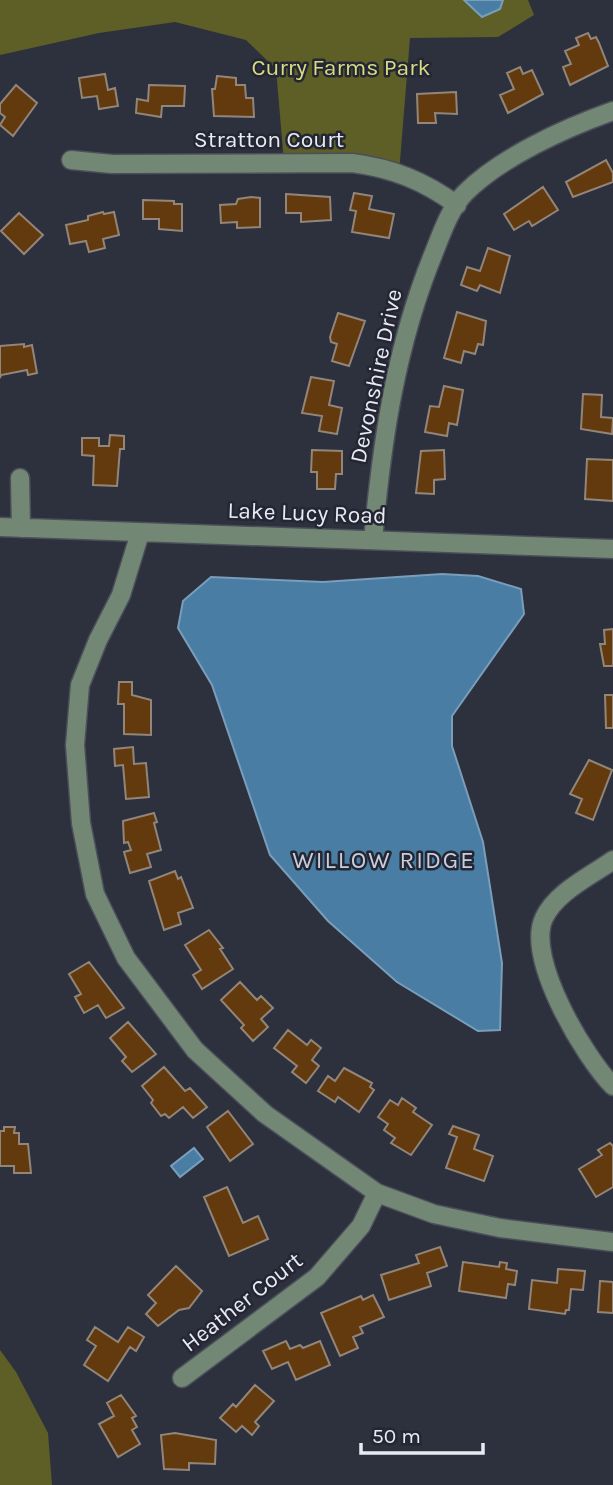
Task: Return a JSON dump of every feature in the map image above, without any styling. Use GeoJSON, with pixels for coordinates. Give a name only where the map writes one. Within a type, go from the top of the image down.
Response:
{"type":"FeatureCollection","features":[{"type":"Feature","properties":{"kind":"street","name":"Devonshire Drive"},"geometry":{"type":"LineString","coordinates":[[373,540],[382,440],[399,361],[420,285],[463,194],[517,155],[613,111]]}},
{"type":"Feature","properties":{"kind":"street","name":"Stratton Court"},"geometry":{"type":"LineString","coordinates":[[71,160],[112,164],[352,163],[384,167],[429,185],[457,205]]}},
{"type":"Feature","properties":{"kind":"street"},"geometry":{"type":"LineString","coordinates":[[20,478],[21,528]]}},
{"type":"Feature","properties":{"kind":"street","name":"Lake Lucy Road"},"geometry":{"type":"LineString","coordinates":[[0,527],[613,549]]}},
{"type":"Feature","properties":{"kind":"street"},"geometry":{"type":"LineString","coordinates":[[140,533],[121,595],[98,640],[80,685],[75,745],[81,823],[95,894],[127,958],[195,1050],[265,1114],[377,1193],[434,1214],[525,1232],[613,1242]]}},
{"type":"Feature","properties":{"kind":"street"},"geometry":{"type":"LineString","coordinates":[[613,860],[556,900],[542,920],[542,958],[558,1004],[600,1073],[613,1086]]}},
{"type":"Feature","properties":{"kind":"street","name":"Heather Court"},"geometry":{"type":"LineString","coordinates":[[182,1378],[317,1277],[361,1226],[377,1193]]}},
{"type":"Feature","properties":{"kind":"green space","name":"Curry Farms Park"},"geometry":{"type":"Polygon","coordinates":[[[0,0],[528,0],[534,15],[498,37],[410,38],[399,173],[284,162],[276,69],[246,40],[175,22],[99,33],[0,55],[0,0]]]}},
{"type":"Feature","properties":{"kind":"green space"},"geometry":{"type":"Polygon","coordinates":[[[0,1350],[16,1372],[48,1433],[52,1485],[0,1485],[0,1350]]]}},
{"type":"Feature","properties":{"kind":"water"},"geometry":{"type":"Polygon","coordinates":[[[464,0],[503,0],[500,9],[482,17],[464,0]]]}},
{"type":"Feature","properties":{"kind":"water"},"geometry":{"type":"Polygon","coordinates":[[[442,574],[478,576],[521,589],[524,614],[452,716],[452,746],[483,842],[502,963],[500,1030],[478,1031],[397,982],[328,921],[270,855],[212,685],[178,628],[183,601],[211,577],[323,582],[442,574]]]}},
{"type":"Feature","properties":{"kind":"water"},"geometry":{"type":"Polygon","coordinates":[[[194,1148],[203,1159],[180,1177],[171,1166],[194,1148]]]}},
{"type":"Feature","properties":{"kind":"building"},"geometry":{"type":"Polygon","coordinates":[[[588,33],[591,39],[596,37],[608,66],[570,85],[563,67],[571,64],[565,51],[579,45],[576,38],[588,33]]]}},
{"type":"Feature","properties":{"kind":"building"},"geometry":{"type":"Polygon","coordinates":[[[520,67],[523,74],[532,70],[543,94],[508,113],[500,95],[514,89],[507,73],[520,67]]]}},
{"type":"Feature","properties":{"kind":"building"},"geometry":{"type":"Polygon","coordinates":[[[105,74],[108,90],[115,88],[118,106],[99,109],[97,96],[82,98],[79,78],[105,74]]]}},
{"type":"Feature","properties":{"kind":"building"},"geometry":{"type":"Polygon","coordinates":[[[217,76],[236,78],[236,85],[245,85],[246,98],[253,98],[254,117],[214,116],[212,89],[215,89],[217,76]]]}},
{"type":"Feature","properties":{"kind":"building"},"geometry":{"type":"Polygon","coordinates":[[[16,85],[37,103],[13,136],[0,125],[5,117],[0,113],[0,104],[16,85]]]}},
{"type":"Feature","properties":{"kind":"building"},"geometry":{"type":"Polygon","coordinates":[[[149,85],[185,86],[184,106],[162,106],[161,117],[136,113],[137,99],[148,101],[149,85]]]}},
{"type":"Feature","properties":{"kind":"building"},"geometry":{"type":"Polygon","coordinates":[[[456,92],[457,114],[435,113],[436,123],[418,123],[417,94],[456,92]]]}},
{"type":"Feature","properties":{"kind":"building"},"geometry":{"type":"Polygon","coordinates":[[[606,160],[613,173],[613,182],[573,197],[566,182],[606,160]]]}},
{"type":"Feature","properties":{"kind":"building"},"geometry":{"type":"Polygon","coordinates":[[[543,187],[558,210],[532,226],[529,221],[514,230],[504,214],[543,187]]]}},
{"type":"Feature","properties":{"kind":"building"},"geometry":{"type":"Polygon","coordinates":[[[354,193],[372,196],[369,209],[394,214],[389,238],[352,232],[356,211],[350,210],[354,193]]]}},
{"type":"Feature","properties":{"kind":"building"},"geometry":{"type":"Polygon","coordinates":[[[286,194],[330,197],[331,220],[301,222],[301,213],[286,213],[286,194]]]}},
{"type":"Feature","properties":{"kind":"building"},"geometry":{"type":"Polygon","coordinates":[[[260,198],[260,227],[237,228],[237,222],[221,223],[220,205],[236,204],[238,199],[260,198]]]}},
{"type":"Feature","properties":{"kind":"building"},"geometry":{"type":"Polygon","coordinates":[[[143,200],[174,201],[174,204],[182,204],[182,231],[159,229],[159,219],[143,219],[143,200]]]}},
{"type":"Feature","properties":{"kind":"building"},"geometry":{"type":"Polygon","coordinates":[[[114,212],[119,235],[103,239],[105,248],[89,252],[86,241],[70,244],[66,225],[88,220],[88,216],[114,212]]]}},
{"type":"Feature","properties":{"kind":"building"},"geometry":{"type":"Polygon","coordinates":[[[19,213],[43,235],[24,254],[1,231],[19,213]]]}},
{"type":"Feature","properties":{"kind":"building"},"geometry":{"type":"Polygon","coordinates":[[[488,248],[510,256],[500,293],[480,285],[477,291],[461,285],[467,267],[480,271],[488,248]]]}},
{"type":"Feature","properties":{"kind":"building"},"geometry":{"type":"Polygon","coordinates":[[[457,312],[486,321],[483,345],[478,344],[475,354],[464,351],[461,363],[444,358],[457,312]]]}},
{"type":"Feature","properties":{"kind":"building"},"geometry":{"type":"Polygon","coordinates":[[[338,313],[365,321],[349,366],[332,361],[337,344],[331,342],[330,337],[338,313]]]}},
{"type":"Feature","properties":{"kind":"building"},"geometry":{"type":"Polygon","coordinates":[[[24,344],[24,347],[32,345],[37,373],[28,375],[27,370],[1,375],[0,378],[0,346],[24,344]]]}},
{"type":"Feature","properties":{"kind":"building"},"geometry":{"type":"Polygon","coordinates":[[[311,377],[334,381],[329,405],[342,408],[337,434],[319,431],[322,416],[302,413],[311,377]]]}},
{"type":"Feature","properties":{"kind":"building"},"geometry":{"type":"Polygon","coordinates":[[[444,386],[463,390],[457,425],[449,423],[447,436],[425,432],[430,406],[439,407],[444,386]]]}},
{"type":"Feature","properties":{"kind":"building"},"geometry":{"type":"Polygon","coordinates":[[[583,394],[602,395],[601,417],[613,418],[612,434],[581,429],[583,394]]]}},
{"type":"Feature","properties":{"kind":"building"},"geometry":{"type":"Polygon","coordinates":[[[110,435],[124,436],[124,449],[120,449],[117,486],[93,485],[94,456],[82,455],[82,438],[99,438],[99,446],[109,446],[110,435]]]}},
{"type":"Feature","properties":{"kind":"building"},"geometry":{"type":"Polygon","coordinates":[[[312,450],[342,451],[342,474],[336,474],[335,489],[317,489],[317,472],[311,472],[312,450]]]}},
{"type":"Feature","properties":{"kind":"building"},"geometry":{"type":"Polygon","coordinates":[[[444,450],[445,479],[434,480],[434,494],[416,493],[421,451],[444,450]]]}},
{"type":"Feature","properties":{"kind":"building"},"geometry":{"type":"Polygon","coordinates":[[[587,459],[613,460],[613,501],[585,499],[587,459]]]}},
{"type":"Feature","properties":{"kind":"building"},"geometry":{"type":"Polygon","coordinates":[[[613,629],[613,666],[604,666],[600,644],[605,644],[604,630],[613,629]]]}},
{"type":"Feature","properties":{"kind":"building"},"geometry":{"type":"Polygon","coordinates":[[[119,682],[132,682],[132,695],[151,700],[151,735],[124,734],[124,704],[118,704],[119,682]]]}},
{"type":"Feature","properties":{"kind":"building"},"geometry":{"type":"Polygon","coordinates":[[[605,695],[613,695],[613,728],[606,728],[605,695]]]}},
{"type":"Feature","properties":{"kind":"building"},"geometry":{"type":"Polygon","coordinates":[[[133,747],[134,764],[146,763],[149,797],[126,799],[123,765],[115,766],[114,749],[133,747]]]}},
{"type":"Feature","properties":{"kind":"building"},"geometry":{"type":"Polygon","coordinates":[[[589,760],[612,770],[593,820],[576,813],[582,799],[570,794],[589,760]]]}},
{"type":"Feature","properties":{"kind":"building"},"geometry":{"type":"Polygon","coordinates":[[[154,813],[161,850],[147,854],[151,867],[130,873],[124,852],[131,850],[128,842],[124,843],[123,821],[154,813]]]}},
{"type":"Feature","properties":{"kind":"building"},"geometry":{"type":"Polygon","coordinates":[[[175,871],[178,879],[181,877],[193,908],[178,913],[181,924],[164,930],[149,881],[175,871]]]}},
{"type":"Feature","properties":{"kind":"building"},"geometry":{"type":"Polygon","coordinates":[[[209,930],[223,948],[220,949],[233,969],[202,989],[193,975],[201,970],[185,945],[209,930]]]}},
{"type":"Feature","properties":{"kind":"building"},"geometry":{"type":"Polygon","coordinates":[[[89,962],[124,1008],[106,1018],[98,1005],[84,1013],[75,997],[81,994],[69,974],[89,962]]]}},
{"type":"Feature","properties":{"kind":"building"},"geometry":{"type":"Polygon","coordinates":[[[240,982],[257,1000],[261,996],[273,1008],[261,1019],[268,1027],[253,1041],[241,1028],[244,1025],[221,1000],[240,982]]]}},
{"type":"Feature","properties":{"kind":"building"},"geometry":{"type":"Polygon","coordinates":[[[128,1022],[156,1054],[132,1072],[122,1061],[126,1057],[110,1038],[128,1022]]]}},
{"type":"Feature","properties":{"kind":"building"},"geometry":{"type":"Polygon","coordinates":[[[288,1030],[307,1045],[311,1040],[321,1048],[312,1060],[319,1066],[306,1083],[292,1072],[297,1066],[274,1048],[288,1030]]]}},
{"type":"Feature","properties":{"kind":"building"},"geometry":{"type":"Polygon","coordinates":[[[164,1067],[185,1091],[190,1088],[207,1107],[193,1118],[183,1107],[169,1118],[165,1114],[161,1116],[142,1086],[164,1067]]]}},
{"type":"Feature","properties":{"kind":"building"},"geometry":{"type":"Polygon","coordinates":[[[344,1068],[372,1083],[370,1087],[374,1090],[359,1112],[338,1097],[335,1102],[318,1091],[328,1076],[335,1081],[344,1068]]]}},
{"type":"Feature","properties":{"kind":"building"},"geometry":{"type":"Polygon","coordinates":[[[402,1098],[416,1108],[413,1112],[432,1125],[411,1155],[391,1143],[395,1138],[384,1130],[388,1124],[378,1117],[390,1100],[398,1105],[402,1098]]]}},
{"type":"Feature","properties":{"kind":"building"},"geometry":{"type":"Polygon","coordinates":[[[228,1111],[253,1144],[230,1161],[207,1127],[228,1111]]]}},
{"type":"Feature","properties":{"kind":"building"},"geometry":{"type":"Polygon","coordinates":[[[453,1126],[479,1135],[474,1149],[493,1156],[484,1181],[446,1168],[457,1137],[449,1134],[453,1126]]]}},
{"type":"Feature","properties":{"kind":"building"},"geometry":{"type":"Polygon","coordinates":[[[4,1127],[15,1127],[14,1133],[19,1133],[19,1144],[28,1144],[31,1173],[14,1173],[14,1166],[0,1166],[0,1131],[4,1131],[4,1127]]]}},
{"type":"Feature","properties":{"kind":"building"},"geometry":{"type":"Polygon","coordinates":[[[610,1143],[613,1146],[613,1187],[596,1197],[579,1169],[602,1155],[598,1150],[610,1143]]]}},
{"type":"Feature","properties":{"kind":"building"},"geometry":{"type":"Polygon","coordinates":[[[227,1187],[243,1223],[258,1216],[268,1239],[229,1256],[204,1197],[227,1187]]]}},
{"type":"Feature","properties":{"kind":"building"},"geometry":{"type":"Polygon","coordinates":[[[440,1247],[447,1266],[427,1273],[431,1286],[389,1300],[381,1275],[419,1263],[416,1255],[440,1247]]]}},
{"type":"Feature","properties":{"kind":"building"},"geometry":{"type":"Polygon","coordinates":[[[463,1262],[499,1267],[500,1262],[507,1263],[506,1269],[517,1271],[515,1285],[508,1284],[506,1298],[459,1291],[463,1262]]]}},
{"type":"Feature","properties":{"kind":"building"},"geometry":{"type":"Polygon","coordinates":[[[176,1266],[202,1291],[189,1308],[179,1310],[158,1326],[146,1314],[156,1303],[148,1295],[176,1266]]]}},
{"type":"Feature","properties":{"kind":"building"},"geometry":{"type":"Polygon","coordinates":[[[558,1269],[585,1271],[583,1290],[571,1289],[569,1310],[566,1310],[565,1314],[529,1309],[532,1280],[557,1283],[558,1269]]]}},
{"type":"Feature","properties":{"kind":"building"},"geometry":{"type":"Polygon","coordinates":[[[600,1281],[613,1282],[613,1313],[598,1312],[600,1281]]]}},
{"type":"Feature","properties":{"kind":"building"},"geometry":{"type":"Polygon","coordinates":[[[373,1295],[384,1317],[360,1327],[363,1333],[353,1337],[358,1348],[340,1356],[321,1313],[361,1296],[363,1300],[373,1295]]]}},
{"type":"Feature","properties":{"kind":"building"},"geometry":{"type":"Polygon","coordinates":[[[95,1327],[118,1342],[128,1327],[144,1337],[136,1351],[130,1347],[108,1381],[84,1365],[96,1346],[87,1340],[95,1327]]]}},
{"type":"Feature","properties":{"kind":"building"},"geometry":{"type":"Polygon","coordinates":[[[286,1341],[290,1349],[300,1345],[303,1348],[320,1341],[330,1365],[296,1380],[288,1362],[272,1369],[263,1351],[286,1341]]]}},
{"type":"Feature","properties":{"kind":"building"},"geometry":{"type":"Polygon","coordinates":[[[255,1385],[274,1401],[255,1422],[259,1426],[252,1435],[242,1426],[236,1432],[220,1418],[233,1404],[236,1407],[255,1385]]]}},
{"type":"Feature","properties":{"kind":"building"},"geometry":{"type":"Polygon","coordinates":[[[121,1395],[136,1416],[132,1418],[137,1427],[132,1430],[140,1444],[118,1457],[99,1424],[114,1416],[107,1403],[121,1395]]]}},
{"type":"Feature","properties":{"kind":"building"},"geometry":{"type":"Polygon","coordinates":[[[175,1433],[216,1440],[215,1464],[189,1463],[189,1470],[164,1469],[161,1435],[175,1433]]]}},
{"type":"Feature","properties":{"kind":"district","name":"WILLOW RIDGE"},"geometry":{"type":"Point","coordinates":[384,860]}}]}
